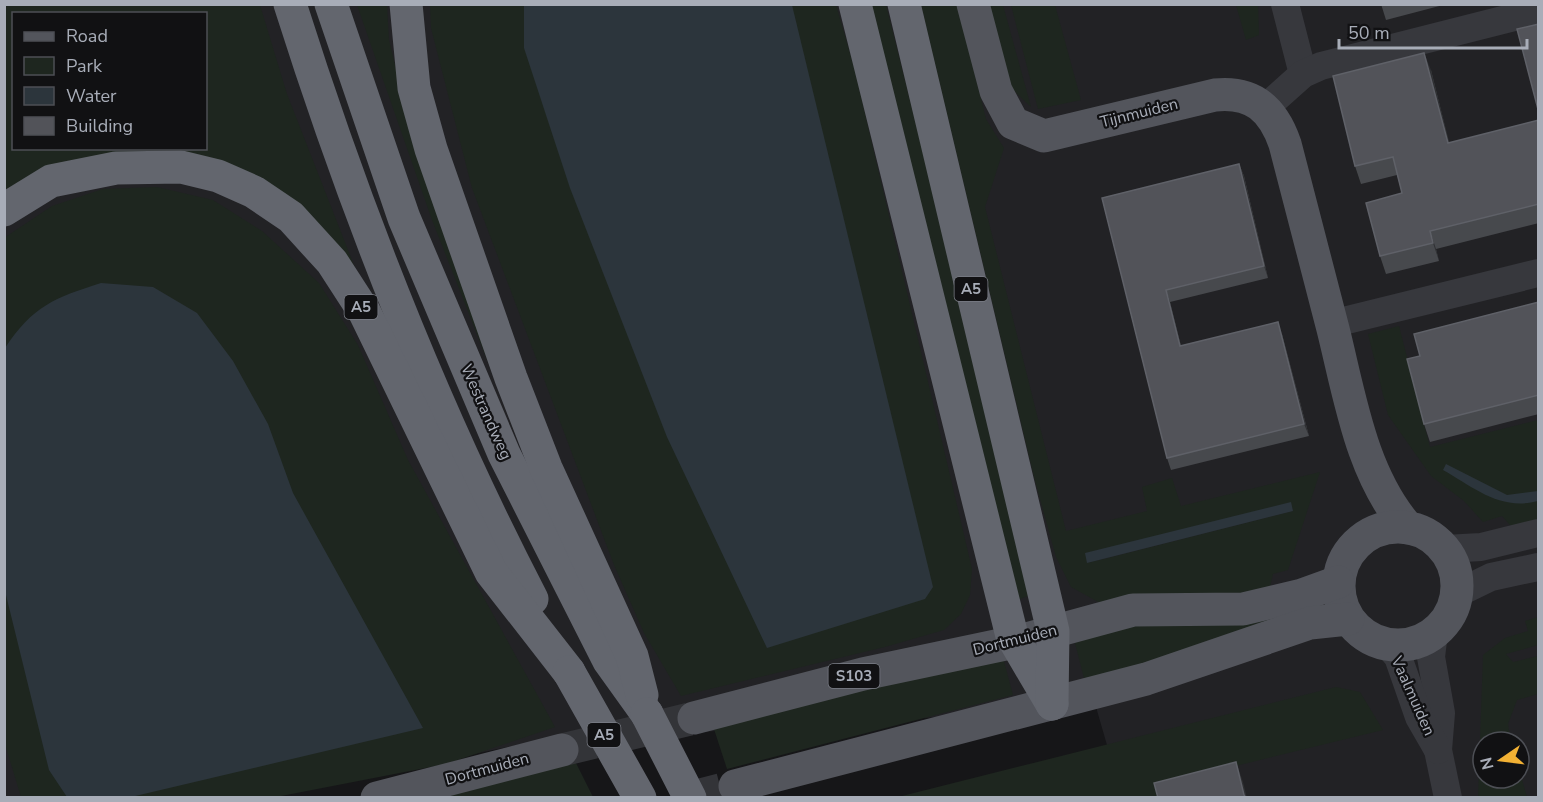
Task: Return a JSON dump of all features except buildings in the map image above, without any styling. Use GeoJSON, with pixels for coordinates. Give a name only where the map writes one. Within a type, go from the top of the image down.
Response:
{"type":"FeatureCollection","features":[{"type":"Feature","properties":{"kind":"highway","name":"A5"},"geometry":{"type":"LineString","coordinates":[[290,4],[363,221],[415,350],[501,538],[569,672],[640,798]]}},
{"type":"Feature","properties":{"kind":"highway","name":"Westrandweg"},"geometry":{"type":"LineString","coordinates":[[331,4],[404,218],[452,336],[504,454],[620,659],[690,798]]}},
{"type":"Feature","properties":{"kind":"highway"},"geometry":{"type":"LineString","coordinates":[[406,4],[414,88],[447,194],[511,378],[620,659]]}},
{"type":"Feature","properties":{"kind":"highway"},"geometry":{"type":"LineString","coordinates":[[855,4],[1015,642],[1052,704]]}},
{"type":"Feature","properties":{"kind":"highway","name":"A5"},"geometry":{"type":"LineString","coordinates":[[904,4],[1053,631],[1052,704]]}},
{"type":"Feature","properties":{"kind":"highway","name":"A5"},"geometry":{"type":"LineString","coordinates":[[4,210],[51,181],[116,168],[181,167],[218,176],[255,192],[291,218],[332,262],[365,313],[491,572],[569,672]]}},
{"type":"Feature","properties":{"kind":"main road","name":"Tijnmuiden"},"geometry":{"type":"LineString","coordinates":[[973,4],[996,91],[1013,123],[1044,136],[1230,93],[1255,100],[1266,107]]}},
{"type":"Feature","properties":{"kind":"main road"},"geometry":{"type":"LineString","coordinates":[[1266,107],[1279,127],[1285,144],[1360,439],[1383,494],[1392,510],[1408,528]]}},
{"type":"Feature","properties":{"kind":"main road"},"geometry":{"type":"LineString","coordinates":[[1360,439],[1364,498],[1362,539]]}},
{"type":"Feature","properties":{"kind":"main road"},"geometry":{"type":"LineString","coordinates":[[1383,528],[1408,528],[1432,537],[1445,549],[1454,567],[1456,594],[1454,605],[1445,622],[1434,632],[1414,643],[1386,644],[1362,633],[1348,620],[1341,602],[1338,582],[1342,564],[1352,548],[1362,539],[1383,528]]}},
{"type":"Feature","properties":{"kind":"main road","name":"Dortmuiden"},"geometry":{"type":"LineString","coordinates":[[694,718],[863,674],[1015,642],[1133,610],[1243,609],[1302,595],[1338,582]]}},
{"type":"Feature","properties":{"kind":"main road"},"geometry":{"type":"LineString","coordinates":[[735,786],[1146,680],[1310,623],[1348,620]]}},
{"type":"Feature","properties":{"kind":"main road","name":"Dortmuiden"},"geometry":{"type":"LineString","coordinates":[[377,798],[562,750]]}},
{"type":"Feature","properties":{"kind":"street"},"geometry":{"type":"LineString","coordinates":[[1285,4],[1303,74]]}},
{"type":"Feature","properties":{"kind":"street"},"geometry":{"type":"LineString","coordinates":[[1266,107],[1303,74],[1322,66],[1539,11]]}},
{"type":"Feature","properties":{"kind":"street"},"geometry":{"type":"LineString","coordinates":[[1331,324],[1539,273]]}},
{"type":"Feature","properties":{"kind":"street"},"geometry":{"type":"LineString","coordinates":[[1445,549],[1481,548],[1539,533]]}},
{"type":"Feature","properties":{"kind":"street"},"geometry":{"type":"LineString","coordinates":[[1456,594],[1491,578],[1539,567]]}},
{"type":"Feature","properties":{"kind":"street","name":"Vaalmuiden"},"geometry":{"type":"LineString","coordinates":[[1434,632],[1431,657],[1441,712],[1438,750],[1448,798]]}},
{"type":"Feature","properties":{"kind":"street","name":"Vaalmuiden"},"geometry":{"type":"LineString","coordinates":[[1386,644],[1398,657],[1419,717],[1438,750]]}},
{"type":"Feature","properties":{"kind":"shaded area"},"geometry":{"type":"Polygon","coordinates":[[[5,5],[1538,5],[1538,797],[1122,797],[1096,707],[527,743],[263,797],[5,798],[5,5]]]}},
{"type":"Feature","properties":{"kind":"green space"},"geometry":{"type":"Polygon","coordinates":[[[5,5],[260,5],[287,94],[364,291],[234,170],[5,194],[5,5]]]}},
{"type":"Feature","properties":{"kind":"green space"},"geometry":{"type":"Polygon","coordinates":[[[357,5],[387,5],[389,40],[404,102],[491,370],[432,220],[357,5]]]}},
{"type":"Feature","properties":{"kind":"green space"},"geometry":{"type":"Polygon","coordinates":[[[430,5],[836,5],[854,67],[972,569],[970,595],[961,614],[944,630],[885,647],[681,696],[644,633],[614,565],[472,188],[431,28],[430,5]]]}},
{"type":"Feature","properties":{"kind":"green space"},"geometry":{"type":"Polygon","coordinates":[[[865,5],[886,5],[1034,594],[1011,602],[865,5]]]}},
{"type":"Feature","properties":{"kind":"green space"},"geometry":{"type":"Polygon","coordinates":[[[921,5],[958,5],[986,119],[1004,148],[985,207],[1066,531],[1147,511],[1142,487],[1172,478],[1181,506],[1320,472],[1288,570],[1273,574],[1268,596],[1102,604],[1071,587],[1056,557],[1034,477],[921,5]],[[1291,503],[1088,563],[1293,511],[1291,503]]]}},
{"type":"Feature","properties":{"kind":"green space"},"geometry":{"type":"Polygon","coordinates":[[[989,5],[1003,5],[1031,107],[1009,86],[989,5]]]}},
{"type":"Feature","properties":{"kind":"green space"},"geometry":{"type":"Polygon","coordinates":[[[1011,5],[1055,5],[1081,100],[1038,109],[1011,5]]]}},
{"type":"Feature","properties":{"kind":"green space"},"geometry":{"type":"Polygon","coordinates":[[[1236,5],[1258,5],[1259,35],[1246,40],[1236,5]]]}},
{"type":"Feature","properties":{"kind":"green space"},"geometry":{"type":"Polygon","coordinates":[[[157,187],[213,200],[262,231],[319,283],[358,345],[408,460],[555,727],[446,764],[276,797],[21,797],[4,741],[4,238],[52,206],[103,189],[157,187]]]}},
{"type":"Feature","properties":{"kind":"green space"},"geometry":{"type":"Polygon","coordinates":[[[1399,326],[1430,447],[1538,420],[1538,526],[1516,532],[1502,516],[1483,522],[1464,501],[1431,476],[1388,415],[1368,334],[1399,326]]]}},
{"type":"Feature","properties":{"kind":"green space"},"geometry":{"type":"Polygon","coordinates":[[[1272,610],[1276,625],[1168,663],[1084,678],[1075,643],[1144,619],[1272,610]]]}},
{"type":"Feature","properties":{"kind":"green space"},"geometry":{"type":"Polygon","coordinates":[[[1538,617],[1538,645],[1506,654],[1513,662],[1538,656],[1538,694],[1517,700],[1508,724],[1509,730],[1480,730],[1483,655],[1505,638],[1528,631],[1525,621],[1538,617]]]}},
{"type":"Feature","properties":{"kind":"green space"},"geometry":{"type":"Polygon","coordinates":[[[1002,654],[1013,695],[727,769],[712,723],[1002,654]]]}},
{"type":"Feature","properties":{"kind":"green space"},"geometry":{"type":"Polygon","coordinates":[[[1336,687],[1360,692],[1383,730],[1207,773],[1159,797],[894,798],[1336,687]]]}},
{"type":"Feature","properties":{"kind":"green space"},"geometry":{"type":"Polygon","coordinates":[[[574,759],[593,797],[424,798],[574,759]]]}},
{"type":"Feature","properties":{"kind":"green space"},"geometry":{"type":"Polygon","coordinates":[[[1478,790],[1525,790],[1527,797],[1478,798],[1478,790]]]}},
{"type":"Feature","properties":{"kind":"water"},"geometry":{"type":"Polygon","coordinates":[[[524,5],[792,5],[933,587],[925,599],[767,648],[667,437],[570,188],[524,48],[524,5]]]}},
{"type":"Feature","properties":{"kind":"water"},"geometry":{"type":"Polygon","coordinates":[[[101,283],[153,287],[197,313],[233,361],[268,424],[293,493],[423,728],[131,797],[67,797],[49,770],[5,591],[5,348],[25,322],[46,305],[101,283]]]}},
{"type":"Feature","properties":{"kind":"water"},"geometry":{"type":"Polygon","coordinates":[[[1446,464],[1507,495],[1538,491],[1538,501],[1512,503],[1488,496],[1443,470],[1446,464]]]}},
{"type":"Feature","properties":{"kind":"water"},"geometry":{"type":"Polygon","coordinates":[[[1291,502],[1293,511],[1087,563],[1085,553],[1291,502]]]}},
{"type":"Feature","properties":{"kind":"tunnel"},"geometry":{"type":"LineString","coordinates":[[562,750],[694,718]]}},
{"type":"Feature","properties":{"kind":"tunnel"},"geometry":{"type":"LineString","coordinates":[[689,798],[735,786]]}}]}
